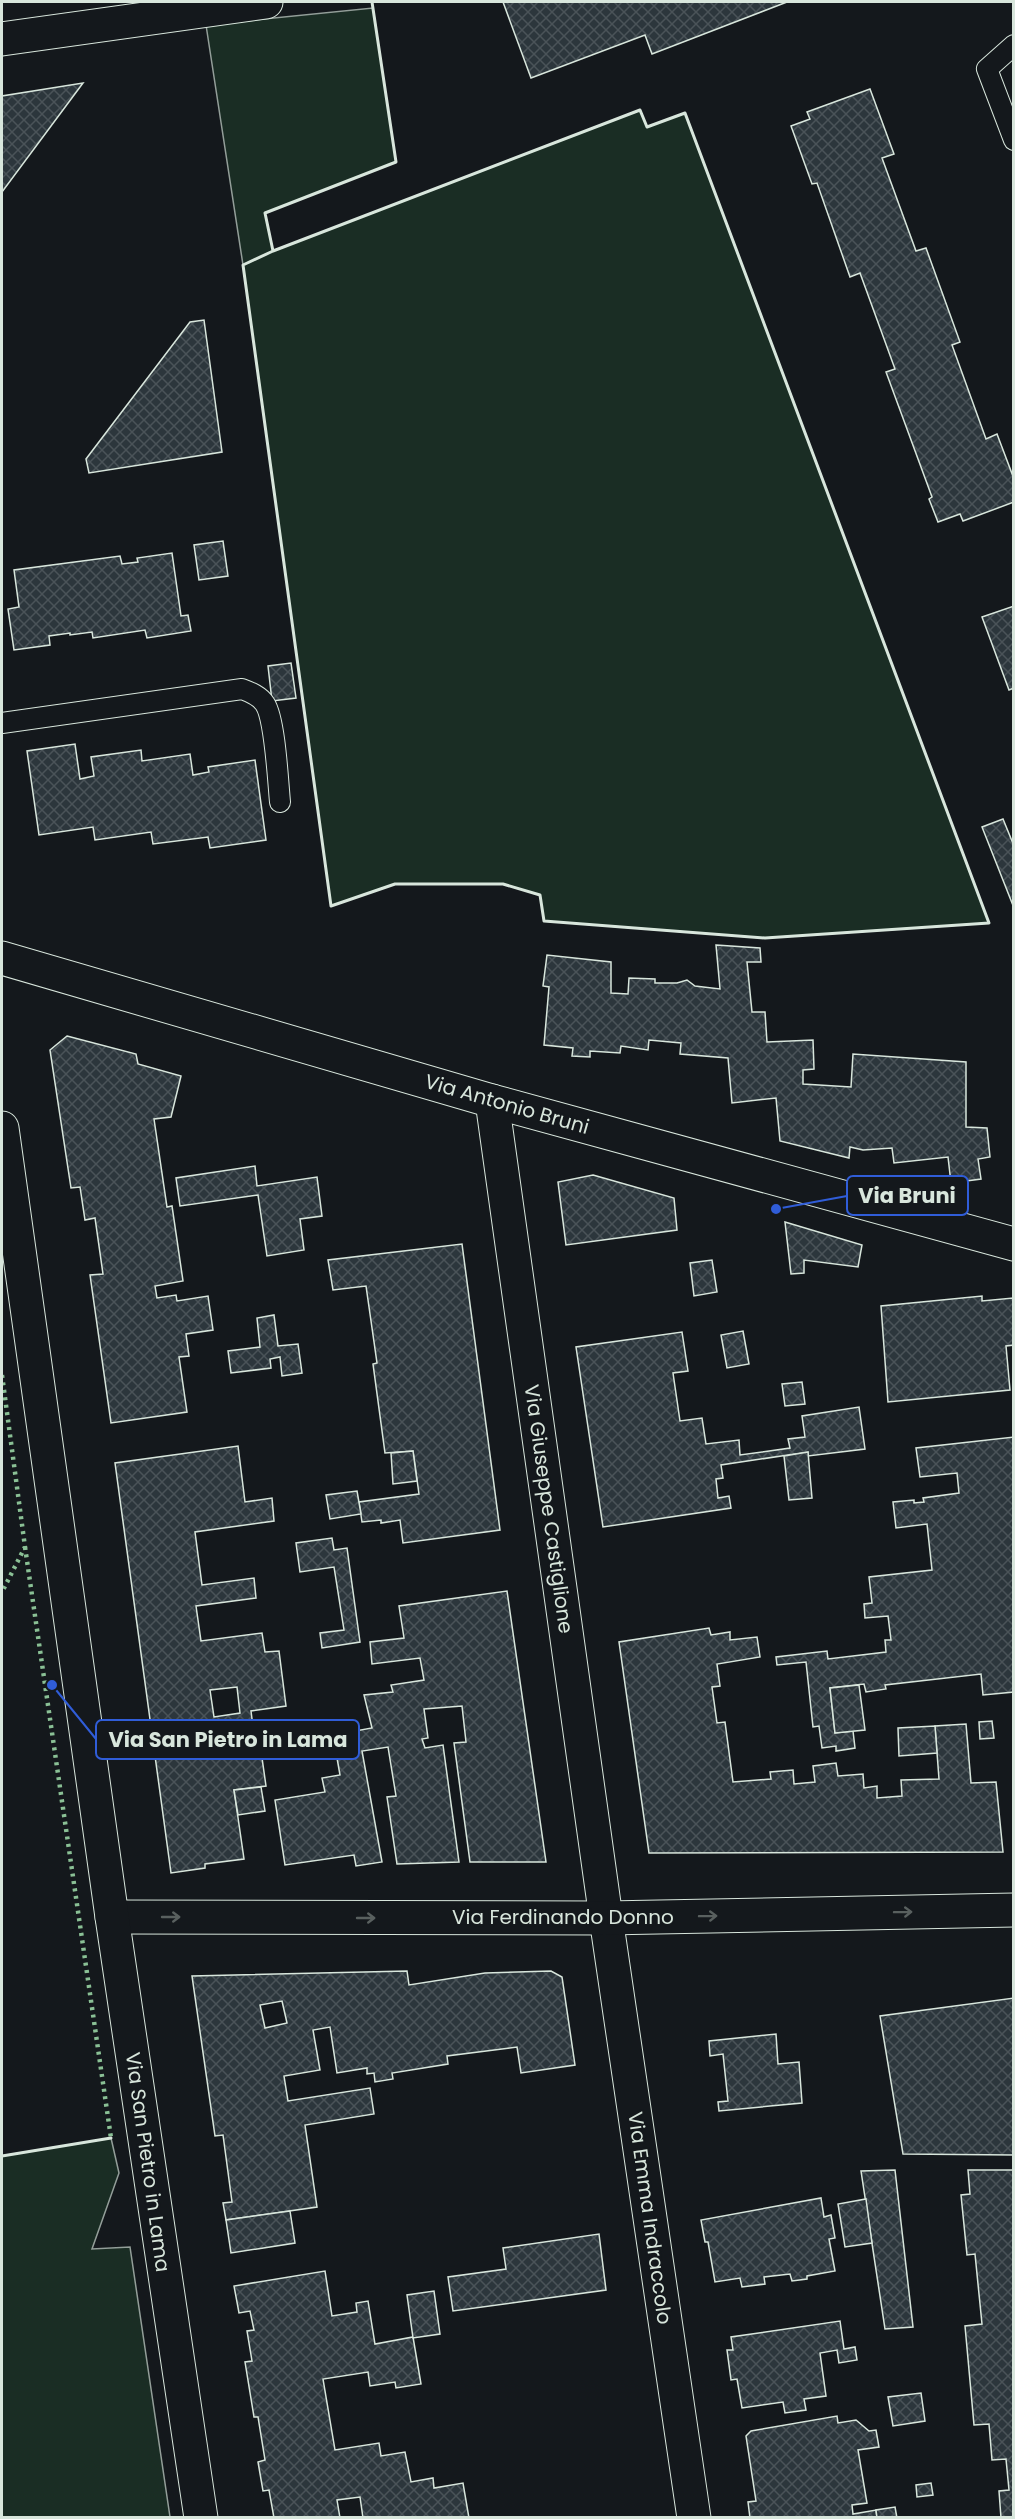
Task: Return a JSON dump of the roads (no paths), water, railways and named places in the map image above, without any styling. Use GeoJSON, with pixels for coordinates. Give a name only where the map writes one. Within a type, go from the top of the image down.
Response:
{"type":"FeatureCollection","features":[{"type":"Feature","properties":{"kind":"street"},"geometry":{"type":"LineString","coordinates":[[2,39],[266,2]]}},
{"type":"Feature","properties":{"kind":"street","name":"Via Antonio Bruni"},"geometry":{"type":"LineString","coordinates":[[2,958],[492,1101],[1014,1244]]}},
{"type":"Feature","properties":{"kind":"street","name":"Via Giuseppe Castiglione"},"geometry":{"type":"LineString","coordinates":[[492,1101],[606,1918]]}},
{"type":"Feature","properties":{"kind":"street","name":"Via San Pietro in Lama"},"geometry":{"type":"LineString","coordinates":[[2,1128],[112,1917],[201,2517]]}},
{"type":"Feature","properties":{"kind":"street","name":"Via Ferdinando Donno"},"geometry":{"type":"LineString","coordinates":[[112,1917],[606,1918],[1014,1910]]}},
{"type":"Feature","properties":{"kind":"street","name":"Via Emma Indraccolo"},"geometry":{"type":"LineString","coordinates":[[606,1918],[694,2517]]}},
{"type":"Feature","properties":{"kind":"lane"},"geometry":{"type":"LineString","coordinates":[[1014,45],[987,69],[1014,140]]}},
{"type":"Feature","properties":{"kind":"lane"},"geometry":{"type":"LineString","coordinates":[[2,723],[242,689],[254,694],[265,704],[270,718],[280,802]]}},
{"type":"Feature","properties":{"kind":"place","name":"Via Bruni"},"geometry":{"type":"Point","coordinates":[776,1209]}},
{"type":"Feature","properties":{"kind":"place","name":"Via San Pietro in Lama"},"geometry":{"type":"Point","coordinates":[52,1685]}}]}
